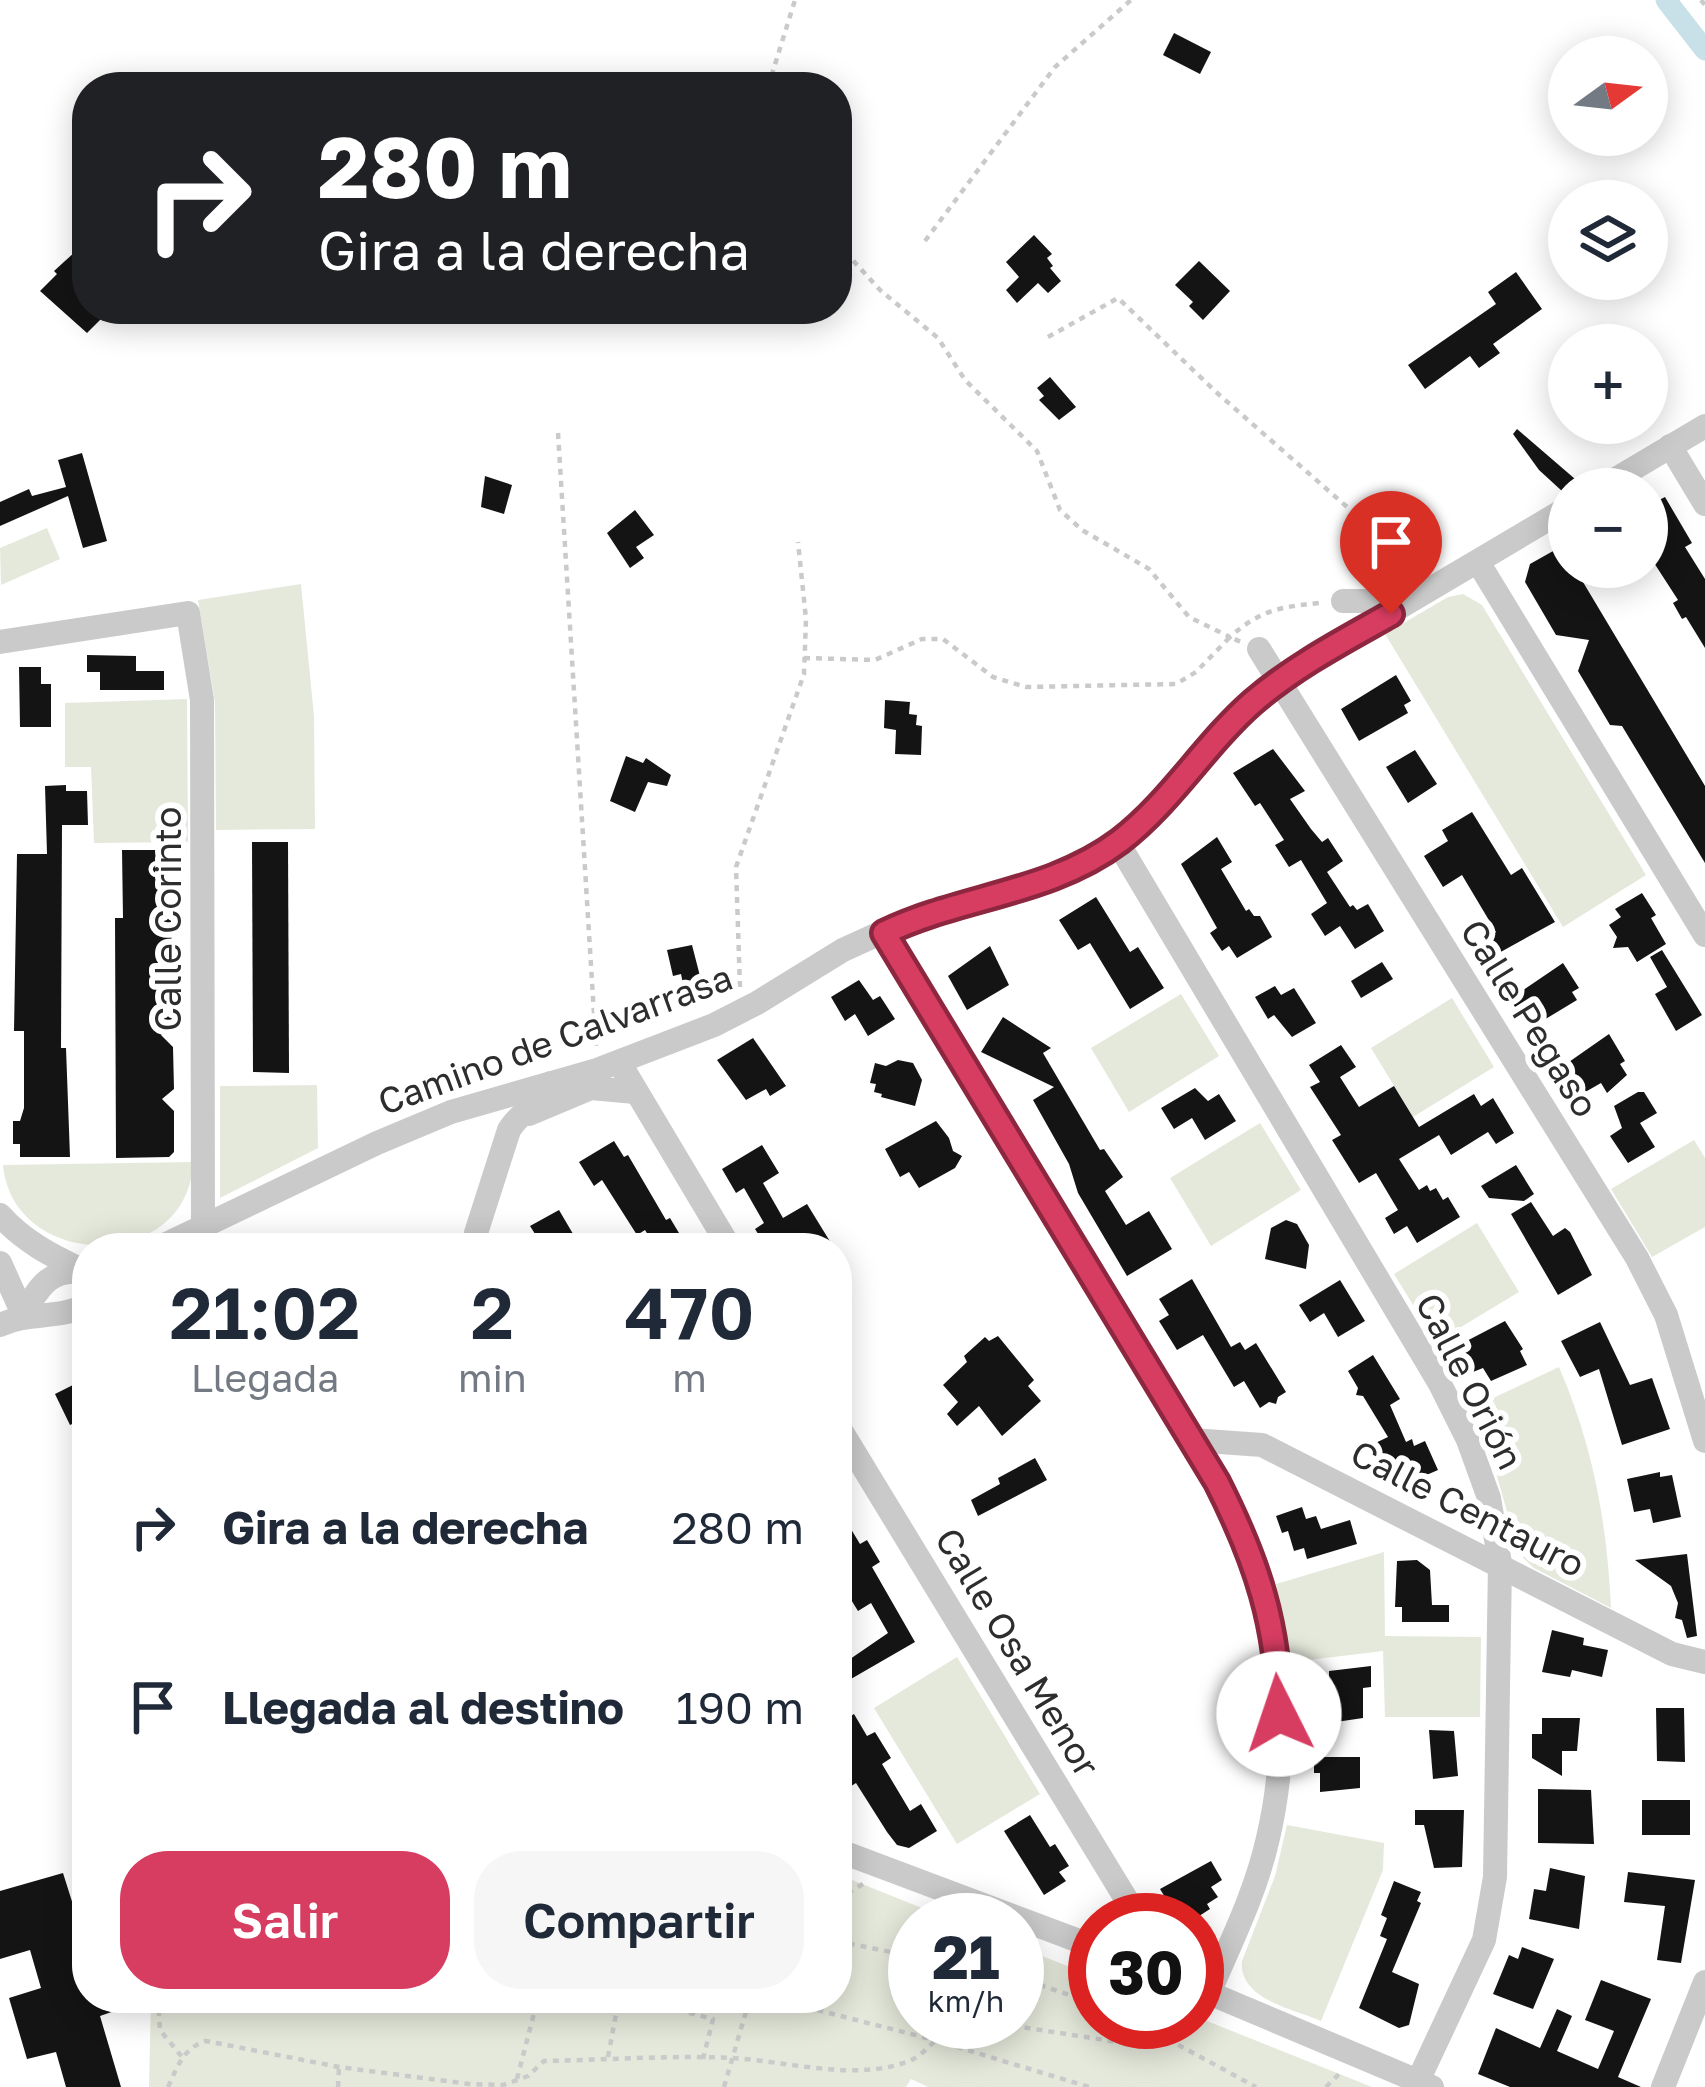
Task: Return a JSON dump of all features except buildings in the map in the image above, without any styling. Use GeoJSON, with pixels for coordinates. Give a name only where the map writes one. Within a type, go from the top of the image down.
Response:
{"type":"FeatureCollection","features":[{"type":"Feature","properties":{"kind":"street"},"geometry":{"type":"LineString","coordinates":[[1634,468],[1705,426]]}},
{"type":"Feature","properties":{"kind":"street"},"geometry":{"type":"LineString","coordinates":[[1670,446],[1705,504]]}},
{"type":"Feature","properties":{"kind":"street","name":"Camino de Calvarrasa"},"geometry":{"type":"LineString","coordinates":[[187,1233],[309,1172],[452,1112],[580,1080],[745,1010],[843,950],[922,914],[1022,890],[1118,843],[1250,704],[1301,665],[1548,520]]}},
{"type":"Feature","properties":{"kind":"street"},"geometry":{"type":"LineString","coordinates":[[1478,562],[1705,935]]}},
{"type":"Feature","properties":{"kind":"street"},"geometry":{"type":"LineString","coordinates":[[1343,601],[1379,602],[1391,614]]}},
{"type":"Feature","properties":{"kind":"street","name":"Calle Corinto"},"geometry":{"type":"LineString","coordinates":[[0,642],[188,613],[202,700],[203,1225]]}},
{"type":"Feature","properties":{"kind":"street","name":"Calle Pegaso"},"geometry":{"type":"LineString","coordinates":[[1258,649],[1637,1258],[1666,1315],[1705,1441]]}},
{"type":"Feature","properties":{"kind":"street","name":"Calle Orión"},"geometry":{"type":"LineString","coordinates":[[1118,843],[1438,1382],[1468,1440],[1489,1498],[1500,1563],[1495,1877],[1484,1940],[1425,2084]]}},
{"type":"Feature","properties":{"kind":"street"},"geometry":{"type":"LineString","coordinates":[[884,933],[1192,1440],[1251,1550],[1279,1676],[1279,1751],[1269,1836],[1246,1908],[1224,1950]]}},
{"type":"Feature","properties":{"kind":"street"},"geometry":{"type":"LineString","coordinates":[[580,1080],[635,1092]]}},
{"type":"Feature","properties":{"kind":"street"},"geometry":{"type":"LineString","coordinates":[[476,1233],[515,1119],[543,1098],[580,1080],[635,1092],[721,1233]]}},
{"type":"Feature","properties":{"kind":"street"},"geometry":{"type":"LineString","coordinates":[[0,1216],[45,1252],[72,1265]]}},
{"type":"Feature","properties":{"kind":"street"},"geometry":{"type":"LineString","coordinates":[[0,1263],[25,1313]]}},
{"type":"Feature","properties":{"kind":"street"},"geometry":{"type":"LineString","coordinates":[[25,1313],[40,1285],[56,1272],[72,1271]]}},
{"type":"Feature","properties":{"kind":"street"},"geometry":{"type":"LineString","coordinates":[[25,1313],[72,1313]]}},
{"type":"Feature","properties":{"kind":"street","name":"Calle Centauro"},"geometry":{"type":"LineString","coordinates":[[1192,1440],[1262,1445],[1672,1654],[1705,1662]]}},
{"type":"Feature","properties":{"kind":"street","name":"Calle Osa Menor"},"geometry":{"type":"LineString","coordinates":[[852,1449],[1122,1893]]}},
{"type":"Feature","properties":{"kind":"street"},"geometry":{"type":"LineString","coordinates":[[852,1856],[1068,1938]]}},
{"type":"Feature","properties":{"kind":"street"},"geometry":{"type":"LineString","coordinates":[[1663,2087],[1705,1982]]}},
{"type":"Feature","properties":{"kind":"street"},"geometry":{"type":"LineString","coordinates":[[1224,1999],[1425,2084]]}},
{"type":"Feature","properties":{"kind":"path"},"geometry":{"type":"LineString","coordinates":[[773,72],[795,0]]}},
{"type":"Feature","properties":{"kind":"path"},"geometry":{"type":"LineString","coordinates":[[925,241],[1055,67],[1131,0]]}},
{"type":"Feature","properties":{"kind":"path"},"geometry":{"type":"LineString","coordinates":[[852,259],[880,290],[938,338],[965,380],[1036,451],[1060,510],[1082,530],[1149,569],[1190,617],[1258,649]]}},
{"type":"Feature","properties":{"kind":"path"},"geometry":{"type":"LineString","coordinates":[[1048,338],[1118,298],[1216,392],[1437,587]]}},
{"type":"Feature","properties":{"kind":"path"},"geometry":{"type":"LineString","coordinates":[[558,434],[580,1080]]}},
{"type":"Feature","properties":{"kind":"path"},"geometry":{"type":"LineString","coordinates":[[745,1010],[739,984],[736,867],[804,674],[806,619],[798,542]]}},
{"type":"Feature","properties":{"kind":"path"},"geometry":{"type":"LineString","coordinates":[[804,658],[875,661],[922,639],[943,639],[993,677],[1025,686],[1176,684],[1196,672],[1252,616],[1286,606],[1343,601]]}},
{"type":"Feature","properties":{"kind":"path"},"geometry":{"type":"LineString","coordinates":[[852,1889],[883,1869]]}},
{"type":"Feature","properties":{"kind":"path"},"geometry":{"type":"LineString","coordinates":[[852,1944],[888,1951]]}},
{"type":"Feature","properties":{"kind":"path"},"geometry":{"type":"LineString","coordinates":[[159,2013],[160,2030],[182,2056]]}},
{"type":"Feature","properties":{"kind":"path"},"geometry":{"type":"LineString","coordinates":[[517,2080],[534,2013]]}},
{"type":"Feature","properties":{"kind":"path"},"geometry":{"type":"LineString","coordinates":[[607,2060],[616,2013]]}},
{"type":"Feature","properties":{"kind":"path"},"geometry":{"type":"LineString","coordinates":[[703,2059],[715,2015],[705,2013]]}},
{"type":"Feature","properties":{"kind":"path"},"geometry":{"type":"LineString","coordinates":[[724,2086],[745,2013]]}},
{"type":"Feature","properties":{"kind":"path"},"geometry":{"type":"LineString","coordinates":[[829,2013],[888,2028]]}},
{"type":"Feature","properties":{"kind":"path"},"geometry":{"type":"LineString","coordinates":[[169,2087],[182,2056],[206,2041],[339,2067],[503,2085],[528,2076],[544,2061],[731,2058],[855,2068],[911,2060],[924,2049]]}},
{"type":"Feature","properties":{"kind":"path"},"geometry":{"type":"LineString","coordinates":[[964,2049],[1089,2087]]}},
{"type":"Feature","properties":{"kind":"path"},"geometry":{"type":"LineString","coordinates":[[1187,2049],[1256,2087]]}},
{"type":"Feature","properties":{"kind":"path"},"geometry":{"type":"LineString","coordinates":[[337,2087],[339,2067]]}},
{"type":"Feature","properties":{"kind":"shaded area"},"geometry":{"type":"Polygon","coordinates":[[[47,528],[60,559],[1,585],[0,548],[47,528]]]}},
{"type":"Feature","properties":{"kind":"shaded area"},"geometry":{"type":"Polygon","coordinates":[[[301,584],[314,716],[315,829],[216,830],[215,702],[198,600],[301,584]]]}},
{"type":"Feature","properties":{"kind":"shaded area"},"geometry":{"type":"Polygon","coordinates":[[[1463,594],[1482,605],[1646,875],[1563,927],[1385,634],[1448,597],[1463,594]]]}},
{"type":"Feature","properties":{"kind":"shaded area"},"geometry":{"type":"Polygon","coordinates":[[[187,699],[188,842],[94,843],[91,767],[65,767],[65,703],[187,699]]]}},
{"type":"Feature","properties":{"kind":"shaded area"},"geometry":{"type":"Polygon","coordinates":[[[1181,994],[1219,1056],[1129,1112],[1091,1048],[1181,994]]]}},
{"type":"Feature","properties":{"kind":"shaded area"},"geometry":{"type":"Polygon","coordinates":[[[1452,998],[1494,1067],[1413,1117],[1371,1048],[1452,998]]]}},
{"type":"Feature","properties":{"kind":"shaded area"},"geometry":{"type":"Polygon","coordinates":[[[317,1085],[318,1148],[220,1198],[220,1086],[317,1085]]]}},
{"type":"Feature","properties":{"kind":"shaded area"},"geometry":{"type":"Polygon","coordinates":[[[1260,1123],[1301,1190],[1211,1246],[1170,1178],[1260,1123]]]}},
{"type":"Feature","properties":{"kind":"shaded area"},"geometry":{"type":"Polygon","coordinates":[[[1694,1140],[1705,1158],[1705,1227],[1652,1257],[1611,1189],[1694,1140]]]}},
{"type":"Feature","properties":{"kind":"shaded area"},"geometry":{"type":"Polygon","coordinates":[[[193,1162],[184,1198],[163,1224],[147,1233],[72,1233],[72,1241],[36,1225],[14,1200],[3,1165],[193,1162]]]}},
{"type":"Feature","properties":{"kind":"shaded area"},"geometry":{"type":"Polygon","coordinates":[[[1477,1223],[1519,1292],[1436,1342],[1394,1274],[1477,1223]]]}},
{"type":"Feature","properties":{"kind":"shaded area"},"geometry":{"type":"Polygon","coordinates":[[[1559,1367],[1596,1485],[1611,1608],[1534,1568],[1519,1554],[1491,1455],[1472,1408],[1559,1367]]]}},
{"type":"Feature","properties":{"kind":"shaded area"},"geometry":{"type":"Polygon","coordinates":[[[1384,1552],[1385,1636],[1481,1637],[1480,1717],[1385,1717],[1383,1651],[1292,1662],[1276,1584],[1384,1552]]]}},
{"type":"Feature","properties":{"kind":"shaded area"},"geometry":{"type":"Polygon","coordinates":[[[957,1657],[1040,1794],[957,1844],[874,1708],[957,1657]]]}},
{"type":"Feature","properties":{"kind":"shaded area"},"geometry":{"type":"Polygon","coordinates":[[[1287,1825],[1384,1843],[1383,1870],[1321,2021],[1258,1994],[1243,1974],[1242,1961],[1275,1876],[1287,1825]]]}},
{"type":"Feature","properties":{"kind":"shaded area"},"geometry":{"type":"Polygon","coordinates":[[[852,1880],[888,1894],[888,2049],[1044,2049],[1044,1957],[1068,1966],[1068,2049],[1224,2049],[1224,2028],[1372,2087],[928,2087],[911,2079],[906,2087],[149,2087],[151,2013],[852,2013],[852,1880]]]}},
{"type":"Feature","properties":{"kind":"waterway"},"geometry":{"type":"LineString","coordinates":[[1666,0],[1705,50]]}},
{"type":"Feature","properties":{"kind":"route"},"geometry":{"type":"LineString","coordinates":[[1279,1714],[1279,1676],[1266,1605],[1251,1550],[1217,1482],[884,933],[922,914],[1022,890],[1118,843],[1250,704],[1301,665],[1391,614]]}}]}
